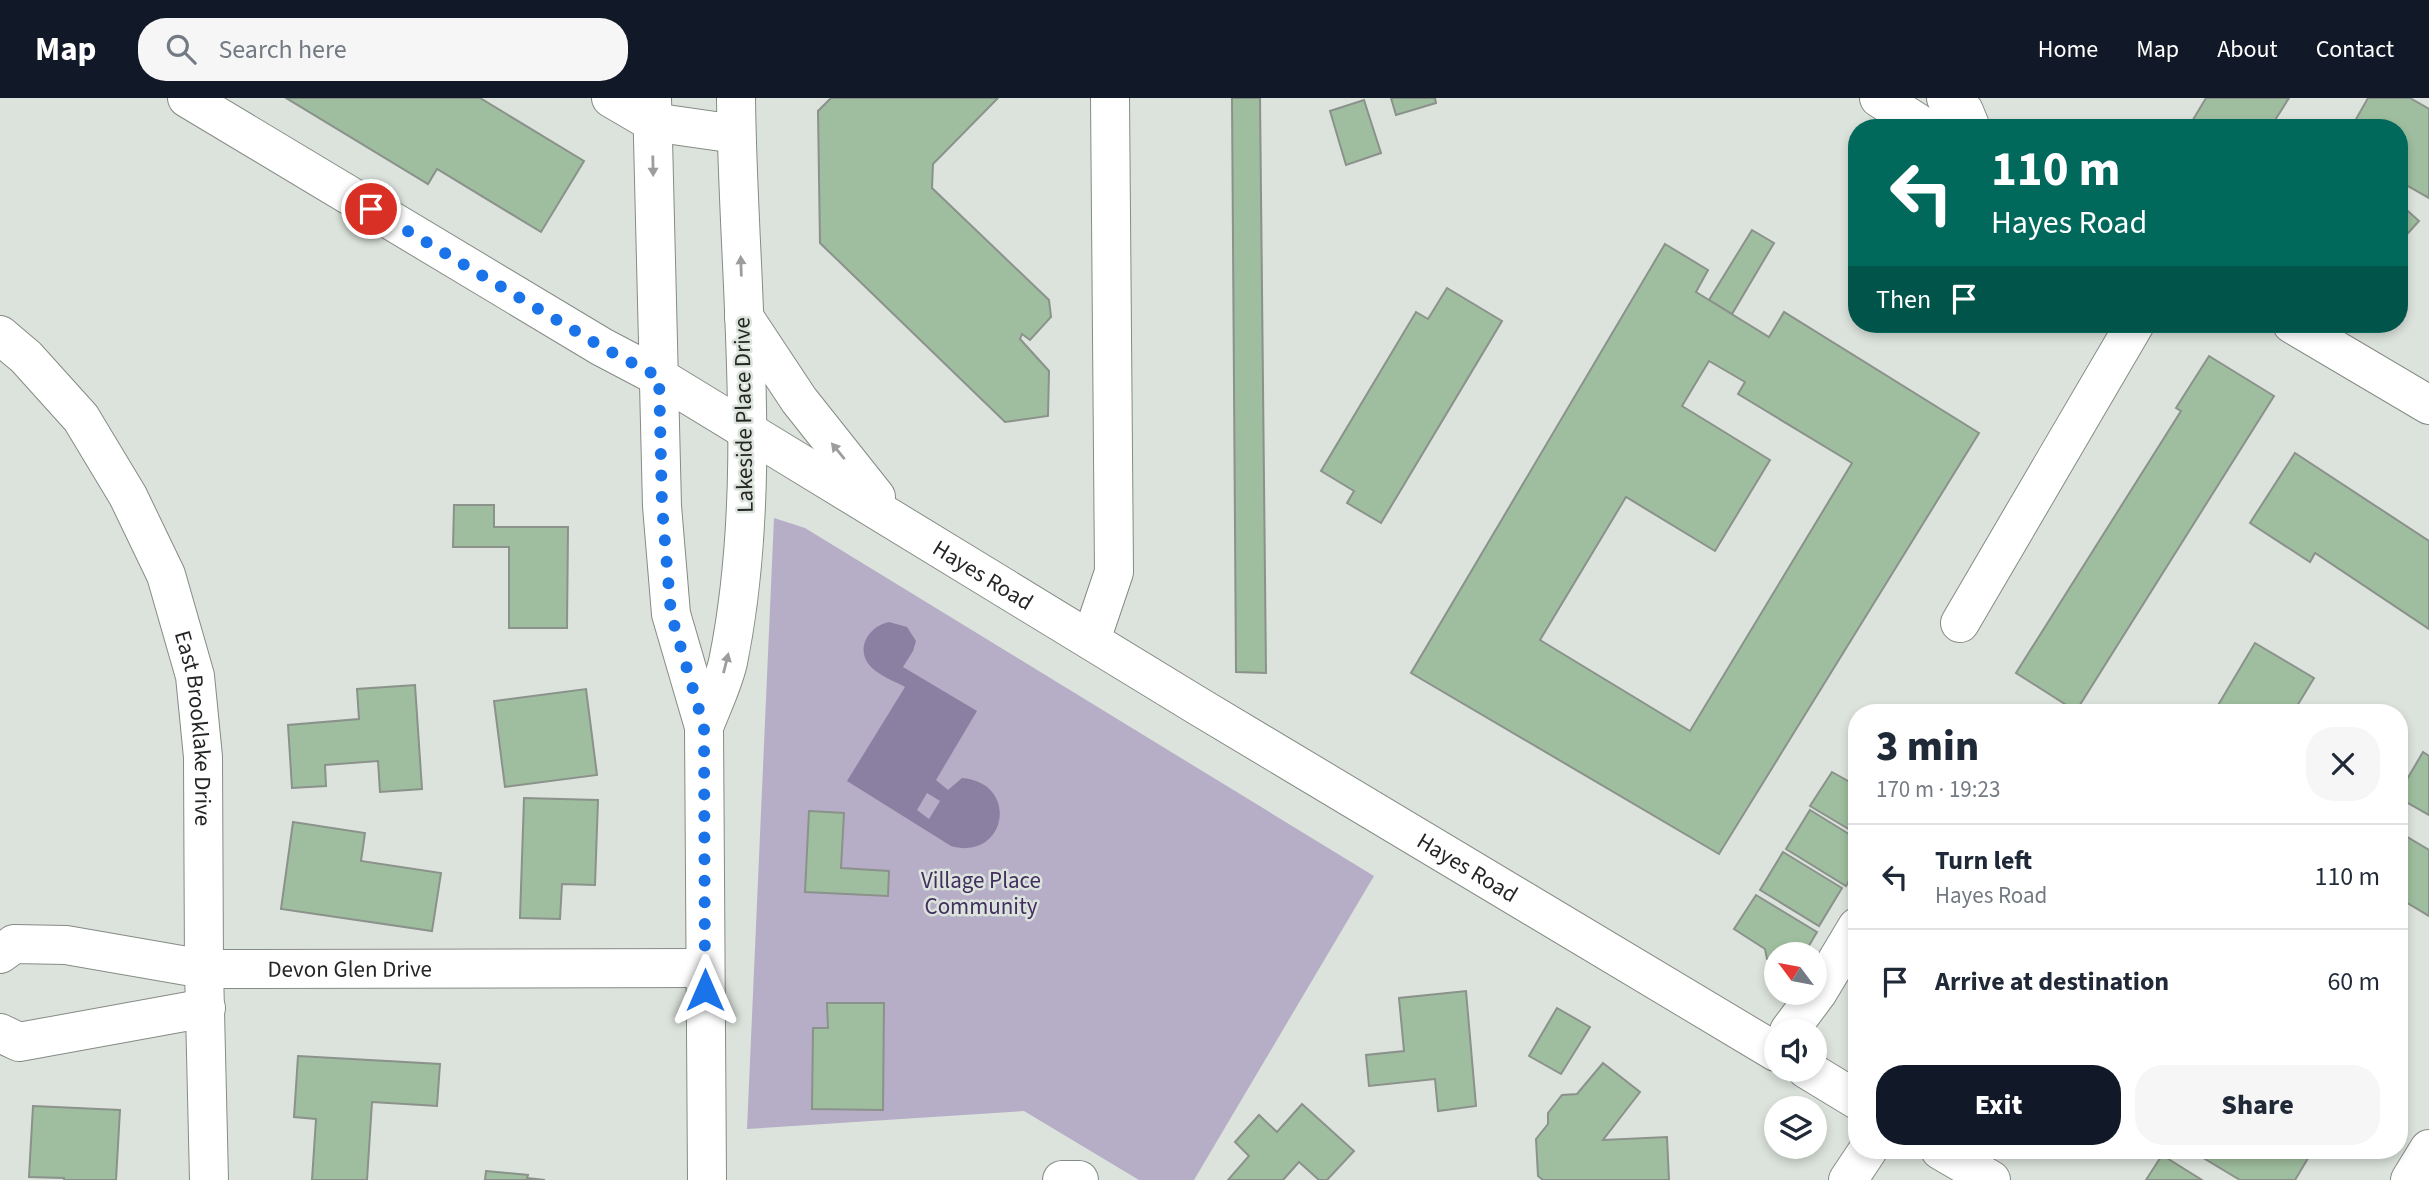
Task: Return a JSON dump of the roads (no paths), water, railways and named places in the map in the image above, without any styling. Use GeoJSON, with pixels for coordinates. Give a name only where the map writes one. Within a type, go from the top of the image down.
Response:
{"type":"FeatureCollection","features":[{"type":"Feature","properties":{"kind":"street","name":"Hayes Road"},"geometry":{"type":"LineString","coordinates":[[187,98],[602,347],[659,377],[1091,640],[1764,1038]]}},
{"type":"Feature","properties":{"kind":"street"},"geometry":{"type":"LineString","coordinates":[[611,98],[652,110],[736,116]]}},
{"type":"Feature","properties":{"kind":"street"},"geometry":{"type":"LineString","coordinates":[[1091,640],[1114,572],[1110,98]]}},
{"type":"Feature","properties":{"kind":"street"},"geometry":{"type":"LineString","coordinates":[[1879,98],[1912,119]]}},
{"type":"Feature","properties":{"kind":"street"},"geometry":{"type":"LineString","coordinates":[[1946,98],[1964,111],[1967,119]]}},
{"type":"Feature","properties":{"kind":"street","name":"Lakeside Place Drive"},"geometry":{"type":"LineString","coordinates":[[652,110],[662,506],[671,614],[704,727],[707,1180]]}},
{"type":"Feature","properties":{"kind":"street","name":"Lakeside Place Drive"},"geometry":{"type":"LineString","coordinates":[[704,727],[727,665],[744,547],[747,430],[736,116]]}},
{"type":"Feature","properties":{"kind":"street"},"geometry":{"type":"LineString","coordinates":[[743,315],[799,401],[898,522]]}},
{"type":"Feature","properties":{"kind":"street"},"geometry":{"type":"LineString","coordinates":[[1960,623],[2130,333]]}},
{"type":"Feature","properties":{"kind":"street"},"geometry":{"type":"LineString","coordinates":[[2307,333],[2429,405]]}},
{"type":"Feature","properties":{"kind":"street","name":"East Brooklake Drive"},"geometry":{"type":"LineString","coordinates":[[0,335],[26,357],[81,418],[128,496],[166,575],[195,676],[203,757],[209,1180]]}},
{"type":"Feature","properties":{"kind":"street"},"geometry":{"type":"LineString","coordinates":[[1802,1019],[1848,942]]}},
{"type":"Feature","properties":{"kind":"street","name":"Devon Glen Drive"},"geometry":{"type":"LineString","coordinates":[[0,954],[14,944],[66,945],[204,969],[705,968]]}},
{"type":"Feature","properties":{"kind":"street"},"geometry":{"type":"LineString","coordinates":[[0,1032],[19,1042],[206,1008]]}},
{"type":"Feature","properties":{"kind":"street","name":"Hayes Road"},"geometry":{"type":"LineString","coordinates":[[1827,1079],[1848,1094]]}},
{"type":"Feature","properties":{"kind":"street"},"geometry":{"type":"LineString","coordinates":[[2410,1180],[2429,1149]]}},
{"type":"Feature","properties":{"kind":"street"},"geometry":{"type":"LineString","coordinates":[[1848,1180],[1862,1159]]}},
{"type":"Feature","properties":{"kind":"street"},"geometry":{"type":"LineString","coordinates":[[1062,1180],[1079,1180]]}},
{"type":"Feature","properties":{"kind":"park label","name":"Village Place Community"},"geometry":{"type":"Point","coordinates":[981,893]}}]}
